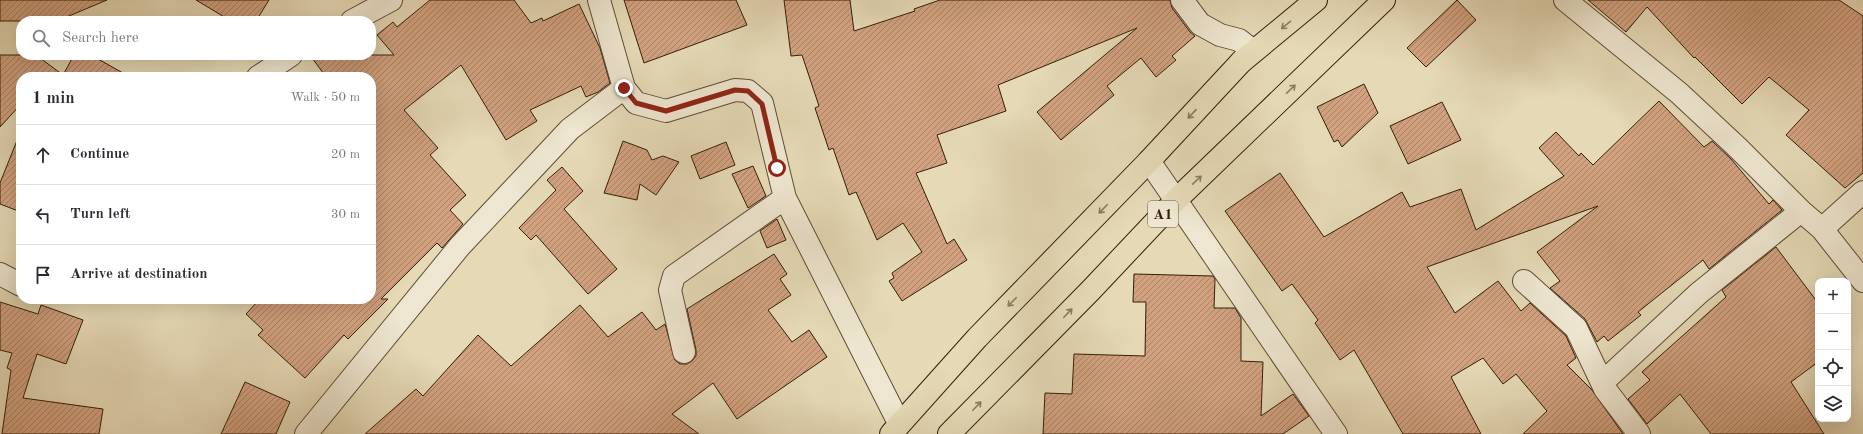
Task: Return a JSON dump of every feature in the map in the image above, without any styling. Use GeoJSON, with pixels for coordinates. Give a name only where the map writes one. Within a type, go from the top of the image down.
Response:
{"type":"FeatureCollection","features":[{"type":"Feature","properties":{"kind":"highway"},"geometry":{"type":"LineString","coordinates":[[895,428],[978,338],[1149,161],[1240,62],[1316,0]]}},
{"type":"Feature","properties":{"kind":"highway","name":"A1"},"geometry":{"type":"LineString","coordinates":[[949,434],[1091,290],[1176,200],[1384,0]]}},
{"type":"Feature","properties":{"kind":"street"},"geometry":{"type":"LineString","coordinates":[[361,16],[391,0]]}},
{"type":"Feature","properties":{"kind":"street"},"geometry":{"type":"LineString","coordinates":[[599,0],[624,88],[636,103],[666,111],[735,90],[748,91],[762,104],[785,198],[895,428]]}},
{"type":"Feature","properties":{"kind":"street"},"geometry":{"type":"LineString","coordinates":[[1182,0],[1200,24],[1220,35],[1239,40],[1252,50],[1240,62]]}},
{"type":"Feature","properties":{"kind":"street"},"geometry":{"type":"LineString","coordinates":[[1565,0],[1679,93],[1738,148],[1801,211],[1822,229],[1863,281]]}},
{"type":"Feature","properties":{"kind":"street"},"geometry":{"type":"LineString","coordinates":[[266,72],[284,60]]}},
{"type":"Feature","properties":{"kind":"street"},"geometry":{"type":"LineString","coordinates":[[306,434],[460,246],[570,129],[624,88]]}},
{"type":"Feature","properties":{"kind":"street"},"geometry":{"type":"LineString","coordinates":[[1149,161],[1336,434]]}},
{"type":"Feature","properties":{"kind":"street"},"geometry":{"type":"LineString","coordinates":[[1822,229],[1863,192]]}},
{"type":"Feature","properties":{"kind":"street"},"geometry":{"type":"LineString","coordinates":[[684,352],[670,290],[674,276],[785,198]]}},
{"type":"Feature","properties":{"kind":"street"},"geometry":{"type":"LineString","coordinates":[[1604,389],[1604,381],[1609,375],[1699,293],[1801,211]]}},
{"type":"Feature","properties":{"kind":"street"},"geometry":{"type":"LineString","coordinates":[[0,274],[16,282]]}},
{"type":"Feature","properties":{"kind":"street"},"geometry":{"type":"LineString","coordinates":[[1524,281],[1576,328],[1604,389],[1639,434]]}},
{"type":"Feature","properties":{"kind":"building"},"geometry":{"type":"Polygon","coordinates":[[[0,0],[107,0],[69,16],[16,16],[16,21],[0,21],[0,0]]]}},
{"type":"Feature","properties":{"kind":"building"},"geometry":{"type":"Polygon","coordinates":[[[196,0],[269,0],[259,16],[223,16],[196,0]]]}},
{"type":"Feature","properties":{"kind":"building"},"geometry":{"type":"Polygon","coordinates":[[[430,0],[514,0],[531,23],[542,18],[543,21],[579,4],[600,48],[610,83],[598,92],[586,97],[581,86],[530,110],[537,121],[506,140],[461,65],[404,110],[438,148],[430,155],[466,195],[450,210],[463,224],[442,248],[437,243],[381,299],[388,299],[348,339],[344,335],[305,378],[258,335],[263,330],[246,314],[255,304],[376,304],[376,72],[322,72],[314,60],[376,60],[376,55],[394,55],[377,35],[393,22],[397,27],[430,0]]]}},
{"type":"Feature","properties":{"kind":"building"},"geometry":{"type":"Polygon","coordinates":[[[624,0],[736,0],[747,25],[644,63],[624,0]]]}},
{"type":"Feature","properties":{"kind":"building"},"geometry":{"type":"Polygon","coordinates":[[[784,0],[850,0],[854,31],[915,11],[914,9],[940,0],[1170,0],[1172,8],[1190,32],[1195,36],[1172,56],[1176,60],[1156,77],[1141,58],[1107,86],[1114,95],[1061,140],[1037,112],[1137,28],[998,85],[1006,111],[937,135],[947,163],[916,173],[947,244],[954,239],[967,260],[902,301],[889,281],[894,278],[892,273],[922,252],[903,223],[877,240],[856,192],[849,195],[833,148],[829,150],[815,108],[819,106],[802,55],[791,56],[784,0]]]}},
{"type":"Feature","properties":{"kind":"building"},"geometry":{"type":"Polygon","coordinates":[[[1457,0],[1476,20],[1426,67],[1407,48],[1457,0]]]}},
{"type":"Feature","properties":{"kind":"building"},"geometry":{"type":"Polygon","coordinates":[[[1588,0],[1839,0],[1863,16],[1863,173],[1845,188],[1786,135],[1809,110],[1769,77],[1742,104],[1695,57],[1694,58],[1647,7],[1626,32],[1588,0]]]}},
{"type":"Feature","properties":{"kind":"building"},"geometry":{"type":"Polygon","coordinates":[[[0,55],[16,55],[16,60],[43,60],[59,72],[16,72],[16,109],[0,127],[0,55]]]}},
{"type":"Feature","properties":{"kind":"building"},"geometry":{"type":"Polygon","coordinates":[[[71,60],[100,60],[121,72],[65,72],[71,60]]]}},
{"type":"Feature","properties":{"kind":"building"},"geometry":{"type":"Polygon","coordinates":[[[1364,84],[1378,113],[1342,147],[1338,140],[1334,142],[1317,107],[1364,84]]]}},
{"type":"Feature","properties":{"kind":"building"},"geometry":{"type":"Polygon","coordinates":[[[1659,101],[1704,147],[1712,141],[1731,159],[1769,204],[1773,200],[1782,210],[1709,269],[1703,260],[1638,312],[1641,315],[1608,341],[1604,336],[1597,342],[1585,319],[1550,288],[1560,281],[1537,252],[1598,206],[1427,267],[1455,313],[1498,281],[1521,311],[1530,303],[1566,336],[1576,358],[1567,365],[1592,390],[1623,434],[1523,434],[1547,411],[1516,374],[1503,384],[1483,358],[1451,377],[1481,434],[1403,434],[1354,350],[1340,360],[1315,323],[1318,320],[1292,284],[1282,291],[1225,211],[1280,173],[1324,237],[1402,192],[1410,207],[1461,189],[1476,230],[1564,176],[1539,148],[1556,132],[1579,156],[1581,153],[1593,165],[1659,101]]]}},
{"type":"Feature","properties":{"kind":"building"},"geometry":{"type":"Polygon","coordinates":[[[1442,102],[1461,140],[1408,164],[1390,126],[1442,102]]]}},
{"type":"Feature","properties":{"kind":"building"},"geometry":{"type":"Polygon","coordinates":[[[623,141],[647,150],[652,160],[663,156],[679,162],[656,195],[640,184],[637,200],[604,193],[623,141]]]}},
{"type":"Feature","properties":{"kind":"building"},"geometry":{"type":"Polygon","coordinates":[[[726,142],[735,165],[700,179],[691,156],[726,142]]]}},
{"type":"Feature","properties":{"kind":"building"},"geometry":{"type":"Polygon","coordinates":[[[16,143],[16,210],[0,204],[0,183],[16,143]]]}},
{"type":"Feature","properties":{"kind":"building"},"geometry":{"type":"Polygon","coordinates":[[[753,166],[766,196],[748,208],[732,174],[753,166]]]}},
{"type":"Feature","properties":{"kind":"building"},"geometry":{"type":"Polygon","coordinates":[[[562,167],[583,191],[564,209],[617,269],[588,294],[536,235],[531,240],[519,228],[556,190],[547,180],[562,167]]]}},
{"type":"Feature","properties":{"kind":"building"},"geometry":{"type":"Polygon","coordinates":[[[777,219],[786,240],[767,248],[760,231],[777,219]]]}},
{"type":"Feature","properties":{"kind":"building"},"geometry":{"type":"Polygon","coordinates":[[[1776,247],[1815,299],[1815,364],[1791,382],[1824,434],[1711,434],[1680,394],[1647,424],[1628,399],[1650,380],[1642,372],[1726,297],[1722,290],[1776,247]]]}},
{"type":"Feature","properties":{"kind":"building"},"geometry":{"type":"Polygon","coordinates":[[[774,254],[787,274],[780,279],[791,295],[768,310],[792,342],[809,330],[827,357],[737,419],[713,383],[672,414],[699,434],[365,434],[416,389],[423,396],[478,335],[511,366],[580,305],[608,337],[642,312],[656,330],[665,324],[675,360],[680,364],[687,364],[696,356],[696,350],[687,309],[774,254]]]}},
{"type":"Feature","properties":{"kind":"building"},"geometry":{"type":"Polygon","coordinates":[[[1134,274],[1213,276],[1215,279],[1214,308],[1235,308],[1241,318],[1241,361],[1263,362],[1261,416],[1293,394],[1309,416],[1283,434],[1043,434],[1045,393],[1072,394],[1074,354],[1145,356],[1146,302],[1133,302],[1134,274]]]}},
{"type":"Feature","properties":{"kind":"building"},"geometry":{"type":"Polygon","coordinates":[[[0,302],[38,314],[41,305],[83,320],[66,364],[37,354],[23,398],[103,409],[99,434],[2,434],[11,370],[7,368],[12,353],[0,350],[0,302]]]}},
{"type":"Feature","properties":{"kind":"building"},"geometry":{"type":"Polygon","coordinates":[[[245,382],[290,402],[276,434],[221,434],[245,382]]]}},
{"type":"Feature","properties":{"kind":"route"},"geometry":{"type":"LineString","coordinates":[[624,88],[636,103],[666,111],[735,90],[748,91],[762,104],[777,168]]}}]}
